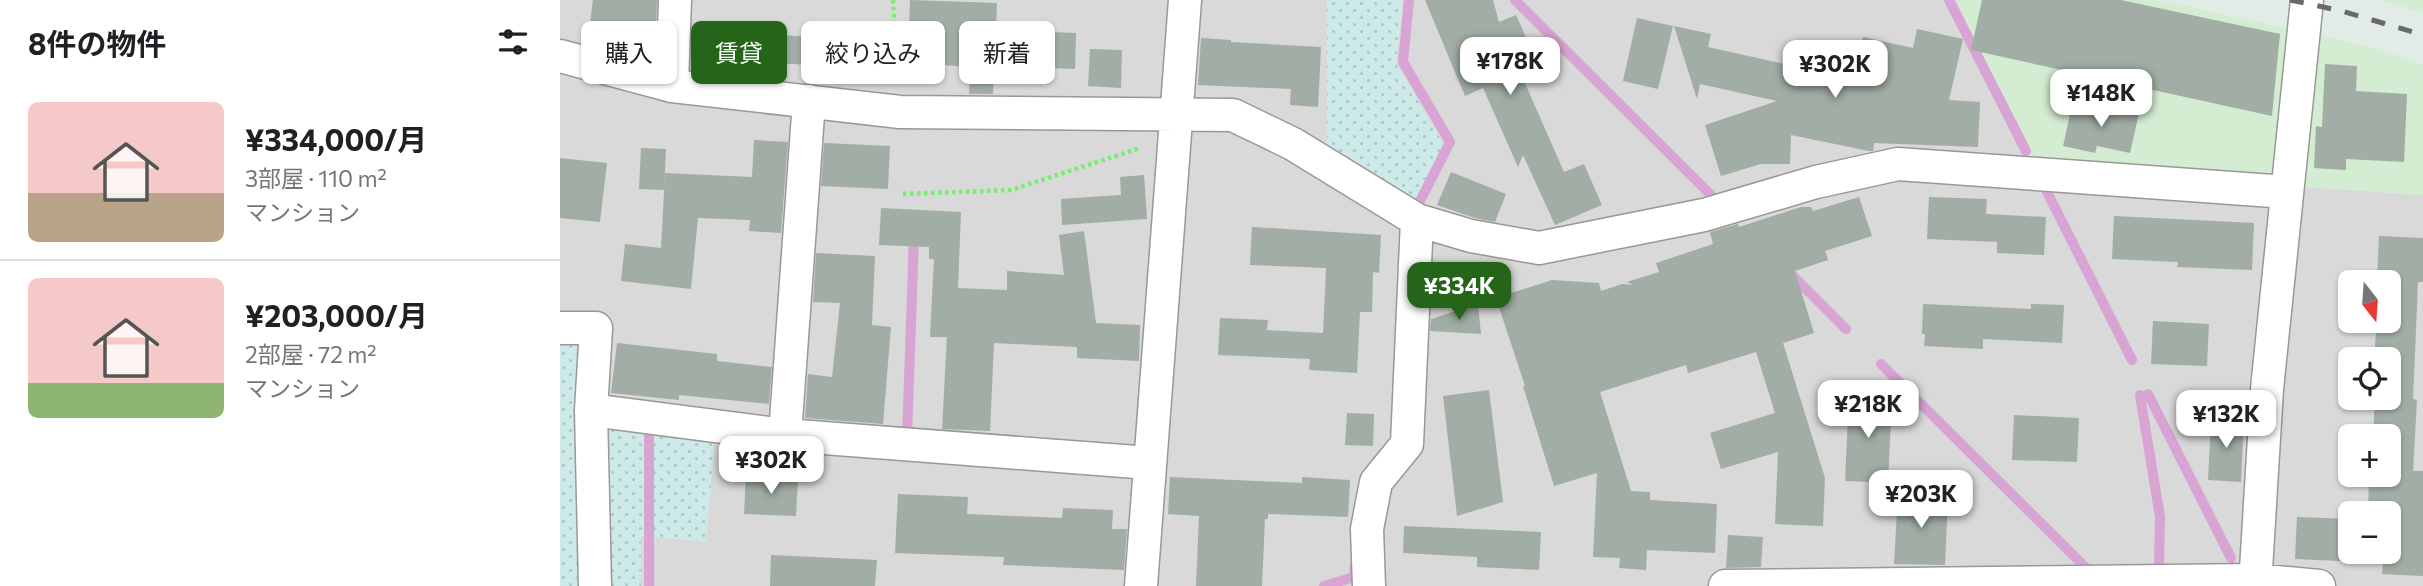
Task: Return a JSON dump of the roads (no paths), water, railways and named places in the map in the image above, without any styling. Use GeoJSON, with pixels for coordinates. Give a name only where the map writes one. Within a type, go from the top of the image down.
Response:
{"type":"FeatureCollection","features":[{"type":"Feature","properties":{"kind":"street"},"geometry":{"type":"LineString","coordinates":[[671,86],[675,0]]}},
{"type":"Feature","properties":{"kind":"street"},"geometry":{"type":"LineString","coordinates":[[1141,586],[1185,0]]}},
{"type":"Feature","properties":{"kind":"street"},"geometry":{"type":"LineString","coordinates":[[2255,583],[2267,389],[2307,0]]}},
{"type":"Feature","properties":{"kind":"street"},"geometry":{"type":"LineString","coordinates":[[560,56],[671,86],[900,112],[1175,126],[1234,115],[1293,144],[1417,220],[1471,236],[1539,248],[1704,215],[1815,182],[1898,164],[2287,191]]}},
{"type":"Feature","properties":{"kind":"street"},"geometry":{"type":"LineString","coordinates":[[785,436],[808,101]]}},
{"type":"Feature","properties":{"kind":"street"},"geometry":{"type":"LineString","coordinates":[[1369,586],[1367,528],[1376,482],[1407,444],[1417,220]]}},
{"type":"Feature","properties":{"kind":"street"},"geometry":{"type":"LineString","coordinates":[[560,328],[596,328],[591,410],[595,586]]}},
{"type":"Feature","properties":{"kind":"street"},"geometry":{"type":"LineString","coordinates":[[591,410],[785,436],[1149,463]]}},
{"type":"Feature","properties":{"kind":"street"},"geometry":{"type":"LineString","coordinates":[[1725,586],[2255,583],[2319,586]]}},
{"type":"Feature","properties":{"kind":"waterway"},"geometry":{"type":"LineString","coordinates":[[1409,0],[1403,62],[1450,142],[1418,205]]}},
{"type":"Feature","properties":{"kind":"waterway"},"geometry":{"type":"LineString","coordinates":[[1515,0],[1714,198]]}},
{"type":"Feature","properties":{"kind":"waterway"},"geometry":{"type":"LineString","coordinates":[[1949,0],[2026,151]]}},
{"type":"Feature","properties":{"kind":"waterway"},"geometry":{"type":"LineString","coordinates":[[2044,186],[2132,360]]}},
{"type":"Feature","properties":{"kind":"waterway"},"geometry":{"type":"LineString","coordinates":[[902,436],[907,436],[914,236]]}},
{"type":"Feature","properties":{"kind":"waterway"},"geometry":{"type":"LineString","coordinates":[[1790,273],[1846,329]]}},
{"type":"Feature","properties":{"kind":"waterway"},"geometry":{"type":"LineString","coordinates":[[1881,364],[2087,569]]}},
{"type":"Feature","properties":{"kind":"waterway"},"geometry":{"type":"LineString","coordinates":[[2148,394],[2231,558]]}},
{"type":"Feature","properties":{"kind":"waterway"},"geometry":{"type":"LineString","coordinates":[[2140,395],[2160,517],[2159,568]]}},
{"type":"Feature","properties":{"kind":"waterway"},"geometry":{"type":"LineString","coordinates":[[649,431],[649,586]]}},
{"type":"Feature","properties":{"kind":"waterway"},"geometry":{"type":"LineString","coordinates":[[1324,586],[1354,577],[1355,565]]}},
{"type":"Feature","properties":{"kind":"railway"},"geometry":{"type":"LineString","coordinates":[[2290,0],[2342,11],[2423,35]]}}]}
